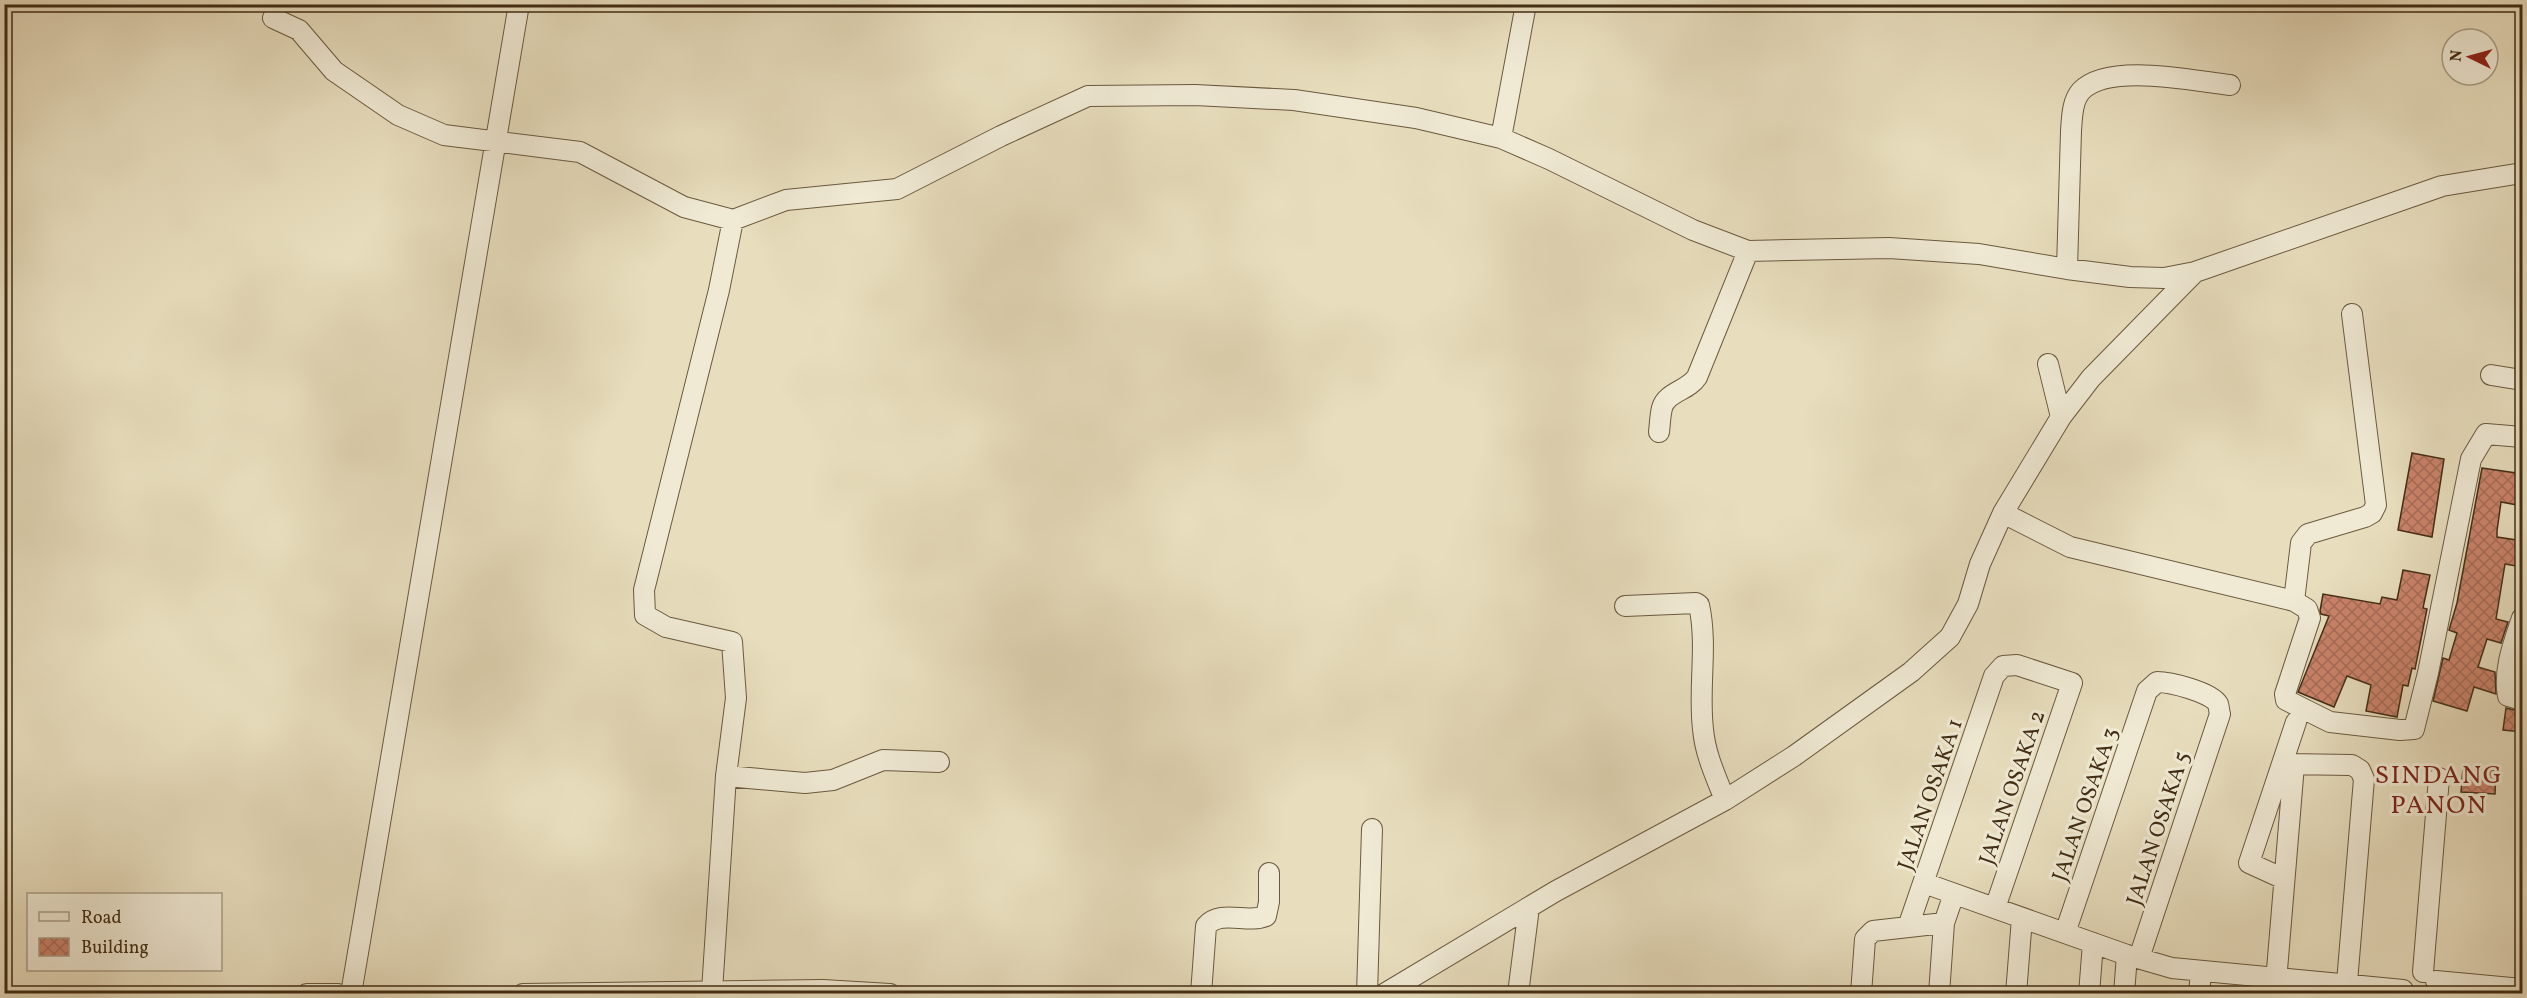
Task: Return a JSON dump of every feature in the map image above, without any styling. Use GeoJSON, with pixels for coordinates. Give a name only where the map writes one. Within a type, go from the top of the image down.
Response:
{"type":"FeatureCollection","features":[{"type":"Feature","properties":{"kind":"street"},"geometry":{"type":"LineString","coordinates":[[351,993],[519,4]]}},
{"type":"Feature","properties":{"kind":"street"},"geometry":{"type":"LineString","coordinates":[[1501,138],[1526,4]]}},
{"type":"Feature","properties":{"kind":"street"},"geometry":{"type":"LineString","coordinates":[[271,13],[299,30],[334,71],[398,116],[444,135],[580,152],[684,207],[733,220],[786,200],[897,189],[1001,136],[1089,96],[1195,95],[1294,100],[1416,118],[1501,138],[1549,159],[1693,230],[1748,251],[1889,248],[1979,254],[2130,277],[2164,278],[2194,272],[2442,186],[2523,173]]}},
{"type":"Feature","properties":{"kind":"street"},"geometry":{"type":"LineString","coordinates":[[2067,269],[2071,131],[2073,111],[2080,92],[2092,83],[2107,77],[2147,76],[2230,85]]}},
{"type":"Feature","properties":{"kind":"street"},"geometry":{"type":"LineString","coordinates":[[712,991],[726,776],[736,698],[732,642],[666,627],[645,615],[644,590],[719,290],[733,220]]}},
{"type":"Feature","properties":{"kind":"street"},"geometry":{"type":"LineString","coordinates":[[1659,432],[1662,406],[1666,399],[1693,384],[1697,377],[1748,251]]}},
{"type":"Feature","properties":{"kind":"street"},"geometry":{"type":"LineString","coordinates":[[1384,993],[1529,907],[1725,800],[1794,756],[1911,672],[1950,636],[1968,604],[1980,564],[2003,513],[2061,417],[2091,378],[2194,272]]}},
{"type":"Feature","properties":{"kind":"street"},"geometry":{"type":"LineString","coordinates":[[2294,601],[2301,543],[2308,534],[2366,517],[2372,513],[2376,505],[2352,314]]}},
{"type":"Feature","properties":{"kind":"street"},"geometry":{"type":"LineString","coordinates":[[2048,364],[2061,417]]}},
{"type":"Feature","properties":{"kind":"street"},"geometry":{"type":"LineString","coordinates":[[2491,375],[2523,380]]}},
{"type":"Feature","properties":{"kind":"street"},"geometry":{"type":"LineString","coordinates":[[2003,513],[2070,547],[2294,601],[2307,609],[2310,618],[2285,694],[2286,700],[2330,722],[2414,729],[2428,673],[2471,459],[2486,434],[2523,437]]}},
{"type":"Feature","properties":{"kind":"street"},"geometry":{"type":"LineString","coordinates":[[1625,606],[1696,603],[1699,605],[1703,635],[1702,727],[1705,747],[1725,800]]}},
{"type":"Feature","properties":{"kind":"street"},"geometry":{"type":"LineString","coordinates":[[2523,618],[2511,649],[2507,688],[2508,696],[2523,700]]}},
{"type":"Feature","properties":{"kind":"street","name":"JALAN OSAKA 1"},"geometry":{"type":"LineString","coordinates":[[1908,927],[1994,676],[2003,666],[2017,665],[2072,682]]}},
{"type":"Feature","properties":{"kind":"street","name":"JALAN OSAKA 2"},"geometry":{"type":"LineString","coordinates":[[1995,908],[2072,682]]}},
{"type":"Feature","properties":{"kind":"street","name":"JALAN OSAKA 3"},"geometry":{"type":"LineString","coordinates":[[2065,933],[2147,691],[2157,682],[2170,682],[2210,697],[2217,703],[2220,714]]}},
{"type":"Feature","properties":{"kind":"street","name":"JALAN OSAKA 5"},"geometry":{"type":"LineString","coordinates":[[2124,993],[2133,956],[2220,714]]}},
{"type":"Feature","properties":{"kind":"street"},"geometry":{"type":"LineString","coordinates":[[2275,986],[2284,879],[2288,764],[2296,722]]}},
{"type":"Feature","properties":{"kind":"street"},"geometry":{"type":"LineString","coordinates":[[726,776],[805,783],[833,780],[883,760],[939,762]]}},
{"type":"Feature","properties":{"kind":"street"},"geometry":{"type":"LineString","coordinates":[[2284,879],[2249,863],[2288,764]]}},
{"type":"Feature","properties":{"kind":"street"},"geometry":{"type":"LineString","coordinates":[[2288,764],[2352,765],[2360,770],[2364,779],[2346,989]]}},
{"type":"Feature","properties":{"kind":"street"},"geometry":{"type":"LineString","coordinates":[[2432,982],[2439,778]]}},
{"type":"Feature","properties":{"kind":"street"},"geometry":{"type":"LineString","coordinates":[[1366,993],[1372,829]]}},
{"type":"Feature","properties":{"kind":"street"},"geometry":{"type":"LineString","coordinates":[[1201,993],[1206,926],[1218,918],[1258,919],[1266,916],[1269,902],[1269,873]]}},
{"type":"Feature","properties":{"kind":"street"},"geometry":{"type":"LineString","coordinates":[[1924,883],[2093,943],[2172,968],[2201,971],[2275,986],[2404,992],[2406,981],[2414,974],[2432,982],[2523,989]]}},
{"type":"Feature","properties":{"kind":"street"},"geometry":{"type":"LineString","coordinates":[[1939,993],[1944,923],[1954,894]]}},
{"type":"Feature","properties":{"kind":"street"},"geometry":{"type":"LineString","coordinates":[[1518,993],[1529,907]]}},
{"type":"Feature","properties":{"kind":"street"},"geometry":{"type":"LineString","coordinates":[[2016,993],[2022,918]]}},
{"type":"Feature","properties":{"kind":"street"},"geometry":{"type":"LineString","coordinates":[[1861,993],[1864,939],[1873,930],[1944,923]]}},
{"type":"Feature","properties":{"kind":"street"},"geometry":{"type":"LineString","coordinates":[[2089,993],[2093,943]]}},
{"type":"Feature","properties":{"kind":"street"},"geometry":{"type":"LineString","coordinates":[[2199,993],[2201,971]]}},
{"type":"Feature","properties":{"kind":"street"},"geometry":{"type":"LineString","coordinates":[[523,993],[824,990],[890,993]]}},
{"type":"Feature","properties":{"kind":"street"},"geometry":{"type":"LineString","coordinates":[[307,993],[338,993]]}},
{"type":"Feature","properties":{"kind":"building"},"geometry":{"type":"Polygon","coordinates":[[[2412,453],[2444,459],[2432,537],[2398,530],[2412,453]]]}},
{"type":"Feature","properties":{"kind":"building"},"geometry":{"type":"Polygon","coordinates":[[[2482,468],[2523,474],[2523,506],[2501,502],[2497,537],[2523,541],[2523,567],[2505,564],[2496,619],[2508,622],[2501,643],[2487,639],[2478,667],[2495,672],[2496,694],[2474,687],[2467,711],[2433,701],[2443,658],[2449,660],[2457,633],[2449,630],[2457,603],[2482,468]]]}},
{"type":"Feature","properties":{"kind":"building"},"geometry":{"type":"Polygon","coordinates":[[[2403,570],[2430,575],[2423,608],[2427,609],[2415,669],[2412,668],[2408,686],[2403,685],[2397,717],[2366,711],[2371,685],[2347,676],[2334,707],[2298,692],[2329,616],[2321,614],[2320,611],[2323,594],[2380,604],[2382,597],[2397,600],[2403,570]]]}},
{"type":"Feature","properties":{"kind":"building"},"geometry":{"type":"Polygon","coordinates":[[[2506,708],[2523,712],[2523,732],[2503,730],[2506,708]]]}},
{"type":"Feature","properties":{"kind":"building"},"geometry":{"type":"Polygon","coordinates":[[[2463,768],[2496,770],[2495,794],[2461,792],[2463,768]]]}},
{"type":"Feature","properties":{"kind":"district","name":"SINDANG PANON"},"geometry":{"type":"Point","coordinates":[2439,789]}}]}
